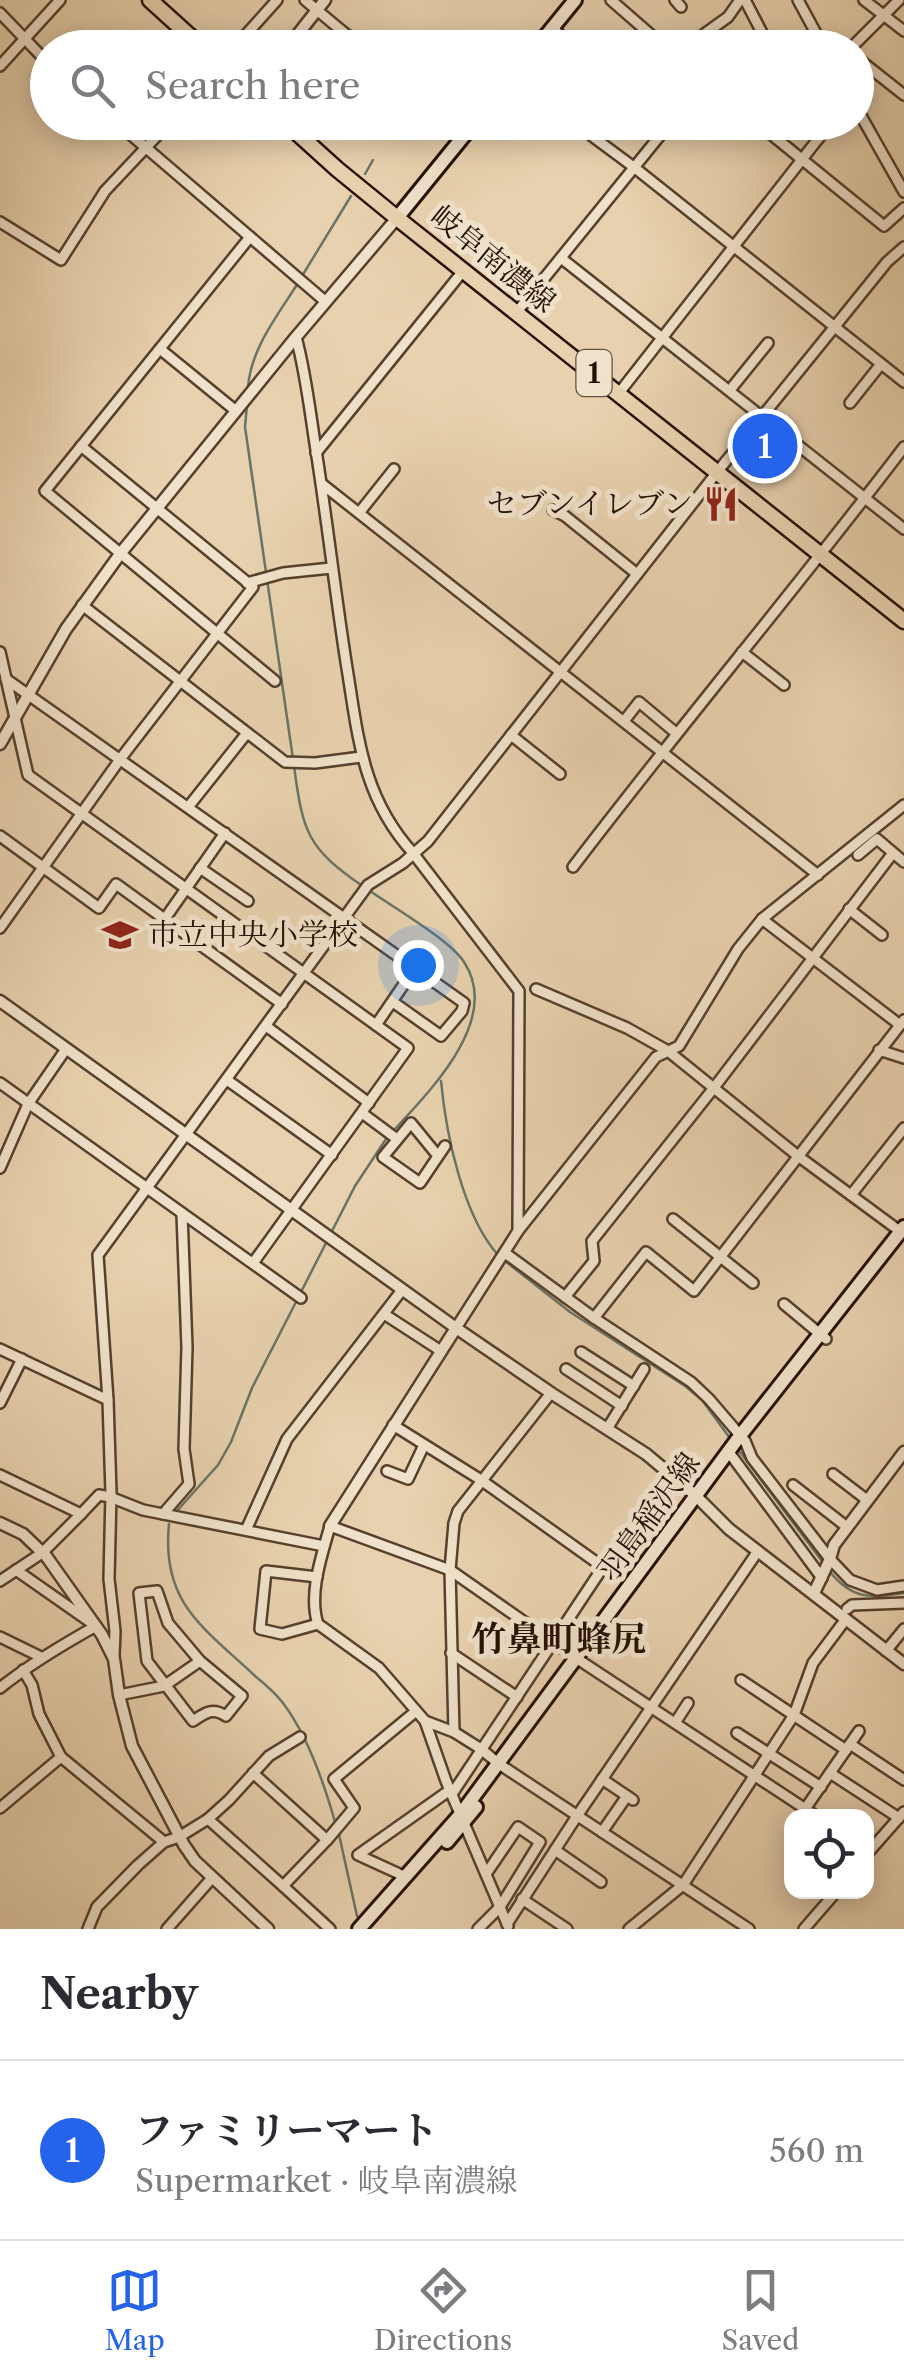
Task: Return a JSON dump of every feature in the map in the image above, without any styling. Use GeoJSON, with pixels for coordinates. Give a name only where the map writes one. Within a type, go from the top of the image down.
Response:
{"type":"FeatureCollection","features":[{"type":"Feature","properties":{"kind":"main road"},"geometry":{"type":"LineString","coordinates":[[152,0],[184,30]]}},
{"type":"Feature","properties":{"kind":"main road"},"geometry":{"type":"LineString","coordinates":[[552,28],[574,0]]}},
{"type":"Feature","properties":{"kind":"main road","name":"岐阜南濃線"},"geometry":{"type":"LineString","coordinates":[[305,140],[337,170],[904,621]]}},
{"type":"Feature","properties":{"kind":"main road"},"geometry":{"type":"LineString","coordinates":[[397,218],[460,140]]}},
{"type":"Feature","properties":{"kind":"main road","name":"羽島稲沢線"},"geometry":{"type":"LineString","coordinates":[[369,1929],[462,1819],[736,1447],[903,1233]]}},
{"type":"Feature","properties":{"kind":"main road","name":"羽島稲沢線"},"geometry":{"type":"LineString","coordinates":[[358,1929],[462,1819]]}},
{"type":"Feature","properties":{"kind":"street"},"geometry":{"type":"LineString","coordinates":[[34,30],[60,0]]}},
{"type":"Feature","properties":{"kind":"street"},"geometry":{"type":"LineString","coordinates":[[250,30],[277,0]]}},
{"type":"Feature","properties":{"kind":"street"},"geometry":{"type":"LineString","coordinates":[[305,0],[320,5],[342,30]]}},
{"type":"Feature","properties":{"kind":"street"},"geometry":{"type":"LineString","coordinates":[[610,0],[645,30]]}},
{"type":"Feature","properties":{"kind":"street"},"geometry":{"type":"LineString","coordinates":[[709,30],[728,17],[742,0],[760,30]]}},
{"type":"Feature","properties":{"kind":"street"},"geometry":{"type":"LineString","coordinates":[[798,0],[814,30]]}},
{"type":"Feature","properties":{"kind":"street"},"geometry":{"type":"LineString","coordinates":[[864,0],[904,31]]}},
{"type":"Feature","properties":{"kind":"street"},"geometry":{"type":"LineString","coordinates":[[870,30],[900,0]]}},
{"type":"Feature","properties":{"kind":"street"},"geometry":{"type":"LineString","coordinates":[[301,30],[320,5]]}},
{"type":"Feature","properties":{"kind":"street"},"geometry":{"type":"LineString","coordinates":[[0,12],[30,44]]}},
{"type":"Feature","properties":{"kind":"street"},"geometry":{"type":"LineString","coordinates":[[0,66],[30,35]]}},
{"type":"Feature","properties":{"kind":"street"},"geometry":{"type":"LineString","coordinates":[[874,71],[904,95]]}},
{"type":"Feature","properties":{"kind":"street"},"geometry":{"type":"LineString","coordinates":[[874,139],[904,192]]}},
{"type":"Feature","properties":{"kind":"street"},"geometry":{"type":"LineString","coordinates":[[137,140],[326,302]]}},
{"type":"Feature","properties":{"kind":"street"},"geometry":{"type":"LineString","coordinates":[[0,222],[62,260],[105,190],[153,140]]}},
{"type":"Feature","properties":{"kind":"street"},"geometry":{"type":"LineString","coordinates":[[597,140],[904,382]]}},
{"type":"Feature","properties":{"kind":"street"},"geometry":{"type":"LineString","coordinates":[[516,313],[657,140]]}},
{"type":"Feature","properties":{"kind":"street"},"geometry":{"type":"LineString","coordinates":[[778,140],[884,226],[904,208]]}},
{"type":"Feature","properties":{"kind":"street"},"geometry":{"type":"LineString","coordinates":[[619,393],[817,140]]}},
{"type":"Feature","properties":{"kind":"street"},"geometry":{"type":"LineString","coordinates":[[0,744],[82,604],[296,336],[397,218]]}},
{"type":"Feature","properties":{"kind":"street"},"geometry":{"type":"LineString","coordinates":[[250,237],[45,491],[276,682]]}},
{"type":"Feature","properties":{"kind":"street"},"geometry":{"type":"LineString","coordinates":[[268,1929],[195,1862],[179,1838],[132,1746],[119,1695],[109,1579],[108,1400],[98,1255],[368,885],[428,841],[762,416],[886,262],[904,247]]}},
{"type":"Feature","properties":{"kind":"street"},"geometry":{"type":"LineString","coordinates":[[561,258],[904,529]]}},
{"type":"Feature","properties":{"kind":"street"},"geometry":{"type":"LineString","coordinates":[[316,452],[463,271]]}},
{"type":"Feature","properties":{"kind":"street"},"geometry":{"type":"LineString","coordinates":[[296,336],[362,756],[378,806],[394,833],[519,991],[518,1231]]}},
{"type":"Feature","properties":{"kind":"street"},"geometry":{"type":"LineString","coordinates":[[730,390],[768,343]]}},
{"type":"Feature","properties":{"kind":"street"},"geometry":{"type":"LineString","coordinates":[[160,349],[236,410]]}},
{"type":"Feature","properties":{"kind":"street"},"geometry":{"type":"LineString","coordinates":[[850,403],[881,364]]}},
{"type":"Feature","properties":{"kind":"street"},"geometry":{"type":"LineString","coordinates":[[2,922],[121,758],[253,588],[252,581],[81,446]]}},
{"type":"Feature","properties":{"kind":"street"},"geometry":{"type":"LineString","coordinates":[[573,867],[904,447]]}},
{"type":"Feature","properties":{"kind":"street"},"geometry":{"type":"LineString","coordinates":[[359,514],[394,469]]}},
{"type":"Feature","properties":{"kind":"street"},"geometry":{"type":"LineString","coordinates":[[322,484],[818,874]]}},
{"type":"Feature","properties":{"kind":"street"},"geometry":{"type":"LineString","coordinates":[[552,510],[565,516],[637,574]]}},
{"type":"Feature","properties":{"kind":"street"},"geometry":{"type":"LineString","coordinates":[[252,581],[282,573],[331,568]]}},
{"type":"Feature","properties":{"kind":"street"},"geometry":{"type":"LineString","coordinates":[[82,604],[285,762],[315,763],[362,756]]}},
{"type":"Feature","properties":{"kind":"street"},"geometry":{"type":"LineString","coordinates":[[0,652],[28,775],[408,1048],[253,1263]]}},
{"type":"Feature","properties":{"kind":"street"},"geometry":{"type":"LineString","coordinates":[[742,652],[784,685]]}},
{"type":"Feature","properties":{"kind":"street"},"geometry":{"type":"LineString","coordinates":[[6,679],[464,1003],[462,1011],[440,1036],[394,1002]]}},
{"type":"Feature","properties":{"kind":"street"},"geometry":{"type":"LineString","coordinates":[[624,721],[639,702],[676,733]]}},
{"type":"Feature","properties":{"kind":"street"},"geometry":{"type":"LineString","coordinates":[[189,806],[247,734]]}},
{"type":"Feature","properties":{"kind":"street"},"geometry":{"type":"LineString","coordinates":[[511,735],[560,774]]}},
{"type":"Feature","properties":{"kind":"street"},"geometry":{"type":"LineString","coordinates":[[749,1929],[481,1749],[454,1732],[425,1721],[380,1668],[318,1624],[317,1577],[330,1526],[518,1231],[656,1057],[680,1046],[738,949],[762,919],[904,805]]}},
{"type":"Feature","properties":{"kind":"street"},"geometry":{"type":"LineString","coordinates":[[164,920],[226,833]]}},
{"type":"Feature","properties":{"kind":"street"},"geometry":{"type":"LineString","coordinates":[[0,836],[99,908],[116,884],[282,1004]]}},
{"type":"Feature","properties":{"kind":"street"},"geometry":{"type":"LineString","coordinates":[[858,854],[877,839],[904,862]]}},
{"type":"Feature","properties":{"kind":"street"},"geometry":{"type":"LineString","coordinates":[[565,1297],[594,1261],[592,1241],[893,853]]}},
{"type":"Feature","properties":{"kind":"street"},"geometry":{"type":"LineString","coordinates":[[200,868],[248,901]]}},
{"type":"Feature","properties":{"kind":"street"},"geometry":{"type":"LineString","coordinates":[[850,909],[882,935]]}},
{"type":"Feature","properties":{"kind":"street"},"geometry":{"type":"LineString","coordinates":[[594,1318],[646,1252],[694,1291],[902,1023],[762,919]]}},
{"type":"Feature","properties":{"kind":"street"},"geometry":{"type":"LineString","coordinates":[[376,1025],[415,968]]}},
{"type":"Feature","properties":{"kind":"street"},"geometry":{"type":"LineString","coordinates":[[536,990],[627,1028],[668,1051],[798,1156],[903,1233]]}},
{"type":"Feature","properties":{"kind":"street"},"geometry":{"type":"LineString","coordinates":[[0,1001],[456,1328],[646,1454],[729,1529],[846,1614],[904,1664]]}},
{"type":"Feature","properties":{"kind":"street"},"geometry":{"type":"LineString","coordinates":[[266,1026],[370,1103]]}},
{"type":"Feature","properties":{"kind":"street"},"geometry":{"type":"LineString","coordinates":[[0,1166],[28,1104],[66,1049]]}},
{"type":"Feature","properties":{"kind":"street"},"geometry":{"type":"LineString","coordinates":[[879,1050],[904,1058]]}},
{"type":"Feature","properties":{"kind":"street"},"geometry":{"type":"LineString","coordinates":[[227,1080],[332,1155]]}},
{"type":"Feature","properties":{"kind":"street"},"geometry":{"type":"LineString","coordinates":[[0,1084],[302,1298]]}},
{"type":"Feature","properties":{"kind":"street"},"geometry":{"type":"LineString","coordinates":[[362,1113],[397,1140]]}},
{"type":"Feature","properties":{"kind":"street"},"geometry":{"type":"LineString","coordinates":[[438,1156],[410,1124],[383,1157],[420,1184],[445,1146]]}},
{"type":"Feature","properties":{"kind":"street"},"geometry":{"type":"LineString","coordinates":[[851,1195],[904,1128]]}},
{"type":"Feature","properties":{"kind":"street"},"geometry":{"type":"LineString","coordinates":[[164,1514],[188,1484],[184,1449],[187,1347],[182,1214]]}},
{"type":"Feature","properties":{"kind":"street"},"geometry":{"type":"LineString","coordinates":[[673,1220],[752,1282]]}},
{"type":"Feature","properties":{"kind":"street"},"geometry":{"type":"LineString","coordinates":[[503,1256],[690,1382],[709,1399],[736,1447],[826,1568],[877,1590],[904,1586]]}},
{"type":"Feature","properties":{"kind":"street"},"geometry":{"type":"LineString","coordinates":[[246,1530],[287,1440],[402,1290]]}},
{"type":"Feature","properties":{"kind":"street"},"geometry":{"type":"LineString","coordinates":[[784,1304],[823,1336]]}},
{"type":"Feature","properties":{"kind":"street"},"geometry":{"type":"LineString","coordinates":[[384,1314],[441,1351]]}},
{"type":"Feature","properties":{"kind":"street"},"geometry":{"type":"LineString","coordinates":[[0,1349],[108,1400]]}},
{"type":"Feature","properties":{"kind":"street"},"geometry":{"type":"LineString","coordinates":[[581,1352],[634,1386]]}},
{"type":"Feature","properties":{"kind":"street"},"geometry":{"type":"LineString","coordinates":[[0,1403],[22,1359]]}},
{"type":"Feature","properties":{"kind":"street"},"geometry":{"type":"LineString","coordinates":[[607,1428],[644,1369]]}},
{"type":"Feature","properties":{"kind":"street"},"geometry":{"type":"LineString","coordinates":[[566,1370],[622,1406]]}},
{"type":"Feature","properties":{"kind":"street"},"geometry":{"type":"LineString","coordinates":[[454,1732],[450,1570],[454,1523],[481,1480],[551,1393]]}},
{"type":"Feature","properties":{"kind":"street"},"geometry":{"type":"LineString","coordinates":[[392,1426],[481,1480],[603,1567],[451,1792],[358,1855],[406,1876]]}},
{"type":"Feature","properties":{"kind":"street"},"geometry":{"type":"LineString","coordinates":[[386,1472],[408,1479],[424,1445]]}},
{"type":"Feature","properties":{"kind":"street"},"geometry":{"type":"LineString","coordinates":[[736,1447],[752,1458],[826,1568]]}},
{"type":"Feature","properties":{"kind":"street"},"geometry":{"type":"LineString","coordinates":[[814,1594],[834,1544],[904,1452]]}},
{"type":"Feature","properties":{"kind":"street"},"geometry":{"type":"LineString","coordinates":[[833,1474],[867,1500]]}},
{"type":"Feature","properties":{"kind":"street"},"geometry":{"type":"LineString","coordinates":[[0,1475],[81,1514]]}},
{"type":"Feature","properties":{"kind":"street"},"geometry":{"type":"LineString","coordinates":[[794,1485],[847,1527]]}},
{"type":"Feature","properties":{"kind":"street"},"geometry":{"type":"LineString","coordinates":[[0,1581],[42,1553],[99,1495],[143,1510],[324,1546]]}},
{"type":"Feature","properties":{"kind":"street"},"geometry":{"type":"LineString","coordinates":[[0,1523],[23,1534],[42,1553],[96,1626],[114,1659]]}},
{"type":"Feature","properties":{"kind":"street"},"geometry":{"type":"LineString","coordinates":[[330,1526],[450,1570],[804,1809]]}},
{"type":"Feature","properties":{"kind":"street"},"geometry":{"type":"LineString","coordinates":[[508,1926],[577,1816],[758,1551]]}},
{"type":"Feature","properties":{"kind":"street"},"geometry":{"type":"LineString","coordinates":[[16,1570],[96,1626]]}},
{"type":"Feature","properties":{"kind":"street"},"geometry":{"type":"LineString","coordinates":[[317,1577],[266,1571],[260,1629],[282,1634],[318,1624]]}},
{"type":"Feature","properties":{"kind":"street"},"geometry":{"type":"LineString","coordinates":[[157,1591],[168,1624],[200,1661],[242,1696],[226,1716],[218,1711],[206,1712],[193,1722],[147,1661],[139,1593],[157,1591]]}},
{"type":"Feature","properties":{"kind":"street"},"geometry":{"type":"LineString","coordinates":[[629,1929],[683,1885],[794,1715],[813,1663],[852,1605],[904,1603]]}},
{"type":"Feature","properties":{"kind":"street"},"geometry":{"type":"LineString","coordinates":[[0,1688],[42,1657],[96,1626]]}},
{"type":"Feature","properties":{"kind":"street"},"geometry":{"type":"LineString","coordinates":[[886,1651],[904,1629]]}},
{"type":"Feature","properties":{"kind":"street"},"geometry":{"type":"LineString","coordinates":[[0,1637],[42,1657]]}},
{"type":"Feature","properties":{"kind":"street"},"geometry":{"type":"LineString","coordinates":[[451,1653],[517,1697]]}},
{"type":"Feature","properties":{"kind":"street"},"geometry":{"type":"LineString","coordinates":[[119,1695],[164,1686],[200,1661]]}},
{"type":"Feature","properties":{"kind":"street"},"geometry":{"type":"LineString","coordinates":[[23,1670],[61,1758],[164,1842]]}},
{"type":"Feature","properties":{"kind":"street"},"geometry":{"type":"LineString","coordinates":[[742,1680],[904,1780]]}},
{"type":"Feature","properties":{"kind":"street"},"geometry":{"type":"LineString","coordinates":[[675,1723],[688,1703]]}},
{"type":"Feature","properties":{"kind":"street"},"geometry":{"type":"LineString","coordinates":[[283,1886],[354,1808],[334,1780],[415,1712]]}},
{"type":"Feature","properties":{"kind":"street"},"geometry":{"type":"LineString","coordinates":[[425,1721],[508,1926]]}},
{"type":"Feature","properties":{"kind":"street"},"geometry":{"type":"LineString","coordinates":[[806,1809],[858,1731]]}},
{"type":"Feature","properties":{"kind":"street"},"geometry":{"type":"LineString","coordinates":[[737,1733],[821,1787]]}},
{"type":"Feature","properties":{"kind":"street"},"geometry":{"type":"LineString","coordinates":[[88,1929],[97,1907],[126,1876],[164,1842],[179,1838],[208,1819],[269,1756],[300,1737]]}},
{"type":"Feature","properties":{"kind":"street"},"geometry":{"type":"LineString","coordinates":[[0,1808],[61,1758]]}},
{"type":"Feature","properties":{"kind":"street"},"geometry":{"type":"LineString","coordinates":[[254,1773],[334,1832]]}},
{"type":"Feature","properties":{"kind":"street"},"geometry":{"type":"LineString","coordinates":[[830,1773],[901,1815],[874,1844]]}},
{"type":"Feature","properties":{"kind":"street"},"geometry":{"type":"LineString","coordinates":[[602,1779],[630,1798],[602,1832]]}},
{"type":"Feature","properties":{"kind":"street"},"geometry":{"type":"LineString","coordinates":[[208,1819],[330,1929]]}},
{"type":"Feature","properties":{"kind":"street"},"geometry":{"type":"LineString","coordinates":[[478,1929],[500,1907],[540,1842],[518,1828],[486,1874]]}},
{"type":"Feature","properties":{"kind":"street"},"geometry":{"type":"LineString","coordinates":[[555,1850],[601,1882]]}},
{"type":"Feature","properties":{"kind":"street"},"geometry":{"type":"LineString","coordinates":[[167,1929],[212,1878]]}},
{"type":"Feature","properties":{"kind":"street"},"geometry":{"type":"LineString","coordinates":[[804,1929],[830,1899]]}},
{"type":"Feature","properties":{"kind":"street"},"geometry":{"type":"LineString","coordinates":[[522,1900],[567,1929]]}},
{"type":"Feature","properties":{"kind":"waterway"},"geometry":{"type":"LineString","coordinates":[[365,174],[373,160]]}},
{"type":"Feature","properties":{"kind":"waterway"},"geometry":{"type":"LineString","coordinates":[[302,276],[351,196]]}},
{"type":"Feature","properties":{"kind":"waterway"},"geometry":{"type":"LineString","coordinates":[[248,387],[260,345],[298,283]]}},
{"type":"Feature","properties":{"kind":"waterway"},"geometry":{"type":"LineString","coordinates":[[247,405],[245,427],[293,759]]}},
{"type":"Feature","properties":{"kind":"waterway"},"geometry":{"type":"LineString","coordinates":[[294,766],[311,837],[330,861],[364,887]]}},
{"type":"Feature","properties":{"kind":"waterway"},"geometry":{"type":"LineString","coordinates":[[370,891],[447,944],[464,962],[473,984],[474,1007],[457,1053],[394,1130]]}},
{"type":"Feature","properties":{"kind":"waterway"},"geometry":{"type":"LineString","coordinates":[[441,1081],[458,1174],[475,1220],[499,1256]]}},
{"type":"Feature","properties":{"kind":"waterway"},"geometry":{"type":"LineString","coordinates":[[332,1231],[386,1139]]}},
{"type":"Feature","properties":{"kind":"waterway"},"geometry":{"type":"LineString","coordinates":[[301,1292],[326,1243]]}},
{"type":"Feature","properties":{"kind":"waterway"},"geometry":{"type":"LineString","coordinates":[[505,1261],[570,1312],[685,1386],[702,1400],[732,1441]]}},
{"type":"Feature","properties":{"kind":"waterway"},"geometry":{"type":"LineString","coordinates":[[176,1512],[218,1465],[297,1300]]}},
{"type":"Feature","properties":{"kind":"waterway"},"geometry":{"type":"LineString","coordinates":[[737,1448],[825,1565]]}},
{"type":"Feature","properties":{"kind":"waterway"},"geometry":{"type":"LineString","coordinates":[[169,1524],[168,1551],[179,1594],[218,1643],[283,1703],[314,1760],[335,1822]]}},
{"type":"Feature","properties":{"kind":"waterway"},"geometry":{"type":"LineString","coordinates":[[830,1572],[846,1588],[863,1595],[904,1593]]}},
{"type":"Feature","properties":{"kind":"waterway"},"geometry":{"type":"LineString","coordinates":[[338,1830],[357,1916]]}},
{"type":"Feature","properties":{"kind":"place","name":"ファミリーマート"},"geometry":{"type":"Point","coordinates":[765,446]}},
{"type":"Feature","properties":{"kind":"place","name":"セブンイレブン"},"geometry":{"type":"Point","coordinates":[721,504]}},
{"type":"Feature","properties":{"kind":"place","name":"市立中央小学校"},"geometry":{"type":"Point","coordinates":[120,935]}},
{"type":"Feature","properties":{"kind":"district","name":"竹鼻町蜂尻"},"geometry":{"type":"Point","coordinates":[559,1639]}}]}
